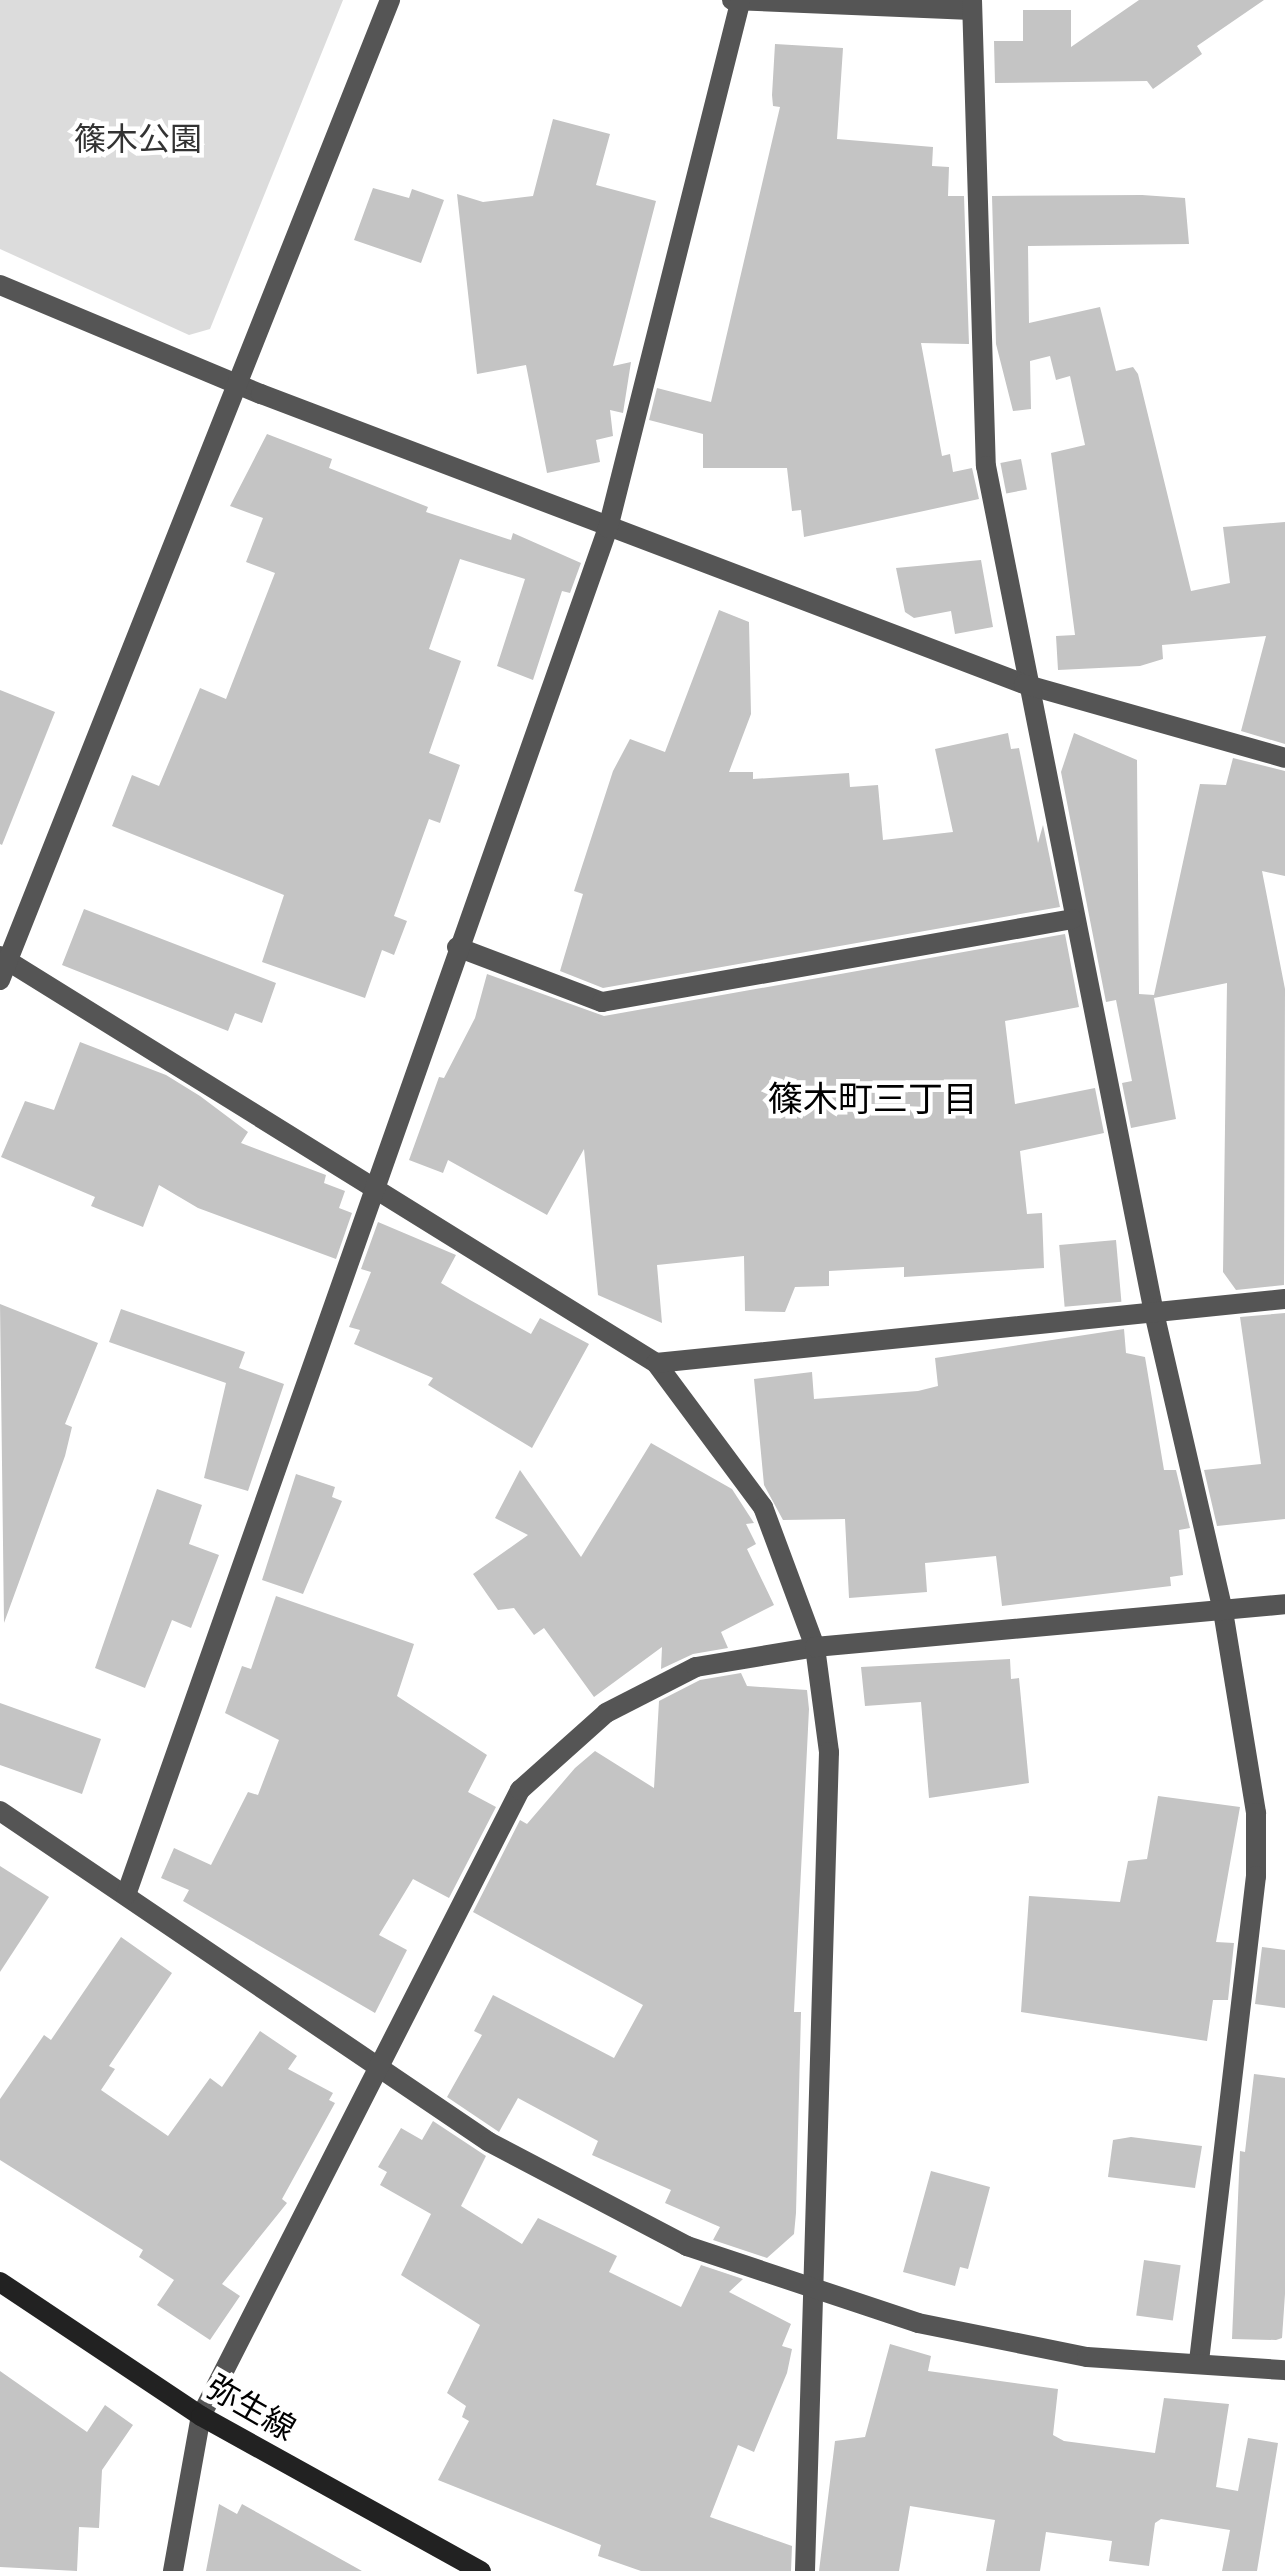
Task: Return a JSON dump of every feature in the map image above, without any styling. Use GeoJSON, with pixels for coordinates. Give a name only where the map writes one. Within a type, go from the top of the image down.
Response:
{"type":"FeatureCollection","features":[{"type":"Feature","properties":{"kind":"street"},"geometry":{"type":"LineString","coordinates":[[390,0],[3,966],[656,1364],[763,1507],[816,1647],[829,1771],[805,2571]]}},
{"type":"Feature","properties":{"kind":"street"},"geometry":{"type":"LineString","coordinates":[[126,1895],[371,1187],[608,528],[736,1],[972,5],[986,466],[1024,684],[1153,1308],[1223,1611],[1256,1813],[1256,1876],[1199,2362]]}},
{"type":"Feature","properties":{"kind":"street"},"geometry":{"type":"LineString","coordinates":[[0,285],[234,383],[1024,684],[1285,758]]}},
{"type":"Feature","properties":{"kind":"street"},"geometry":{"type":"LineString","coordinates":[[457,947],[602,1002],[1073,919]]}},
{"type":"Feature","properties":{"kind":"street"},"geometry":{"type":"LineString","coordinates":[[656,1364],[1153,1308],[1285,1299]]}},
{"type":"Feature","properties":{"kind":"street"},"geometry":{"type":"LineString","coordinates":[[173,2571],[201,2416],[377,2067],[520,1790],[606,1713],[696,1667],[816,1647],[1285,1604]]}},
{"type":"Feature","properties":{"kind":"street"},"geometry":{"type":"LineString","coordinates":[[0,1812],[489,2142],[654,2228],[813,2293],[918,2323],[1087,2357],[1285,2370]]}},
{"type":"Feature","properties":{"kind":"street","name":"弥生線"},"geometry":{"type":"LineString","coordinates":[[0,2282],[201,2416],[480,2571]]}},
{"type":"Feature","properties":{"kind":"green space","name":"篠木公園"},"geometry":{"type":"Polygon","coordinates":[[[0,0],[343,0],[210,329],[189,335],[0,249],[0,0]]]}},
{"type":"Feature","properties":{"kind":"building"},"geometry":{"type":"Polygon","coordinates":[[[1139,0],[1264,0],[1197,46],[1202,54],[1153,89],[1147,81],[995,83],[994,41],[1023,41],[1023,10],[1071,10],[1071,47],[1139,0]]]}},
{"type":"Feature","properties":{"kind":"building"},"geometry":{"type":"Polygon","coordinates":[[[775,44],[843,48],[837,139],[933,147],[932,166],[949,167],[948,196],[964,196],[969,344],[921,343],[942,456],[950,454],[953,472],[972,468],[979,499],[804,537],[801,510],[792,511],[787,468],[703,468],[703,434],[649,420],[657,388],[711,402],[780,107],[773,106],[772,95],[775,44]]]}},
{"type":"Feature","properties":{"kind":"building"},"geometry":{"type":"Polygon","coordinates":[[[553,119],[610,134],[596,185],[656,201],[613,366],[631,362],[623,413],[610,410],[613,436],[596,440],[600,462],[547,473],[526,365],[477,374],[457,194],[483,202],[533,196],[553,119]]]}},
{"type":"Feature","properties":{"kind":"building"},"geometry":{"type":"Polygon","coordinates":[[[373,188],[409,198],[412,189],[444,200],[421,263],[354,240],[373,188]]]}},
{"type":"Feature","properties":{"kind":"building"},"geometry":{"type":"Polygon","coordinates":[[[992,196],[1185,198],[1189,244],[1028,246],[1029,323],[1100,307],[1116,371],[1133,367],[1138,374],[1191,591],[1230,583],[1223,527],[1285,522],[1285,744],[1241,731],[1266,636],[1162,645],[1163,659],[1140,666],[1058,670],[1056,636],[1075,635],[1051,453],[1085,445],[1070,376],[1056,380],[1050,356],[1030,361],[1031,409],[1013,411],[996,344],[992,196]]]}},
{"type":"Feature","properties":{"kind":"building"},"geometry":{"type":"Polygon","coordinates":[[[267,434],[332,459],[329,468],[428,507],[426,512],[511,540],[513,533],[581,563],[570,593],[562,591],[533,680],[497,666],[525,579],[460,559],[429,649],[461,661],[429,753],[460,765],[440,823],[429,819],[394,916],[407,921],[394,955],[382,950],[365,998],[262,962],[284,895],[112,826],[132,775],[159,786],[200,688],[226,699],[275,573],[246,562],[263,518],[230,506],[267,434]]]}},
{"type":"Feature","properties":{"kind":"building"},"geometry":{"type":"Polygon","coordinates":[[[1021,459],[1027,489],[1006,493],[1000,463],[1021,459]]]}},
{"type":"Feature","properties":{"kind":"building"},"geometry":{"type":"Polygon","coordinates":[[[981,560],[993,627],[955,634],[951,611],[914,618],[905,612],[896,568],[981,560]]]}},
{"type":"Feature","properties":{"kind":"building"},"geometry":{"type":"Polygon","coordinates":[[[719,610],[749,622],[751,714],[729,772],[753,772],[753,779],[849,773],[850,787],[878,785],[883,840],[953,832],[935,749],[1008,733],[1011,749],[1019,748],[1038,843],[1043,825],[1060,907],[603,988],[560,971],[583,894],[574,891],[613,771],[630,739],[665,752],[719,610]]]}},
{"type":"Feature","properties":{"kind":"building"},"geometry":{"type":"Polygon","coordinates":[[[0,690],[55,712],[2,845],[0,844],[0,690]]]}},
{"type":"Feature","properties":{"kind":"building"},"geometry":{"type":"Polygon","coordinates":[[[1074,733],[1137,760],[1139,994],[1154,995],[1200,784],[1226,785],[1233,758],[1285,771],[1285,876],[1262,871],[1285,989],[1284,1285],[1236,1290],[1223,1272],[1227,983],[1154,998],[1176,1119],[1131,1128],[1122,1083],[1132,1081],[1116,1000],[1106,1002],[1061,772],[1074,733]]]}},
{"type":"Feature","properties":{"kind":"building"},"geometry":{"type":"Polygon","coordinates":[[[84,909],[276,983],[262,1023],[235,1013],[228,1031],[62,965],[84,909]]]}},
{"type":"Feature","properties":{"kind":"building"},"geometry":{"type":"Polygon","coordinates":[[[1065,934],[1079,1007],[1005,1021],[1015,1104],[1095,1088],[1104,1133],[1020,1151],[1027,1214],[1042,1213],[1044,1268],[904,1277],[904,1267],[829,1271],[829,1286],[795,1287],[785,1312],[745,1311],[744,1256],[657,1265],[662,1323],[598,1295],[584,1149],[547,1215],[448,1160],[443,1173],[409,1160],[439,1077],[444,1078],[475,1018],[487,974],[604,1016],[1065,934]]]}},
{"type":"Feature","properties":{"kind":"building"},"geometry":{"type":"Polygon","coordinates":[[[80,1042],[166,1075],[248,1132],[241,1143],[326,1175],[324,1183],[345,1191],[339,1208],[352,1213],[336,1259],[198,1208],[159,1185],[143,1227],[91,1206],[95,1197],[1,1157],[25,1101],[54,1110],[80,1042]]]}},
{"type":"Feature","properties":{"kind":"building"},"geometry":{"type":"Polygon","coordinates":[[[378,1222],[456,1255],[441,1283],[470,1300],[531,1334],[540,1318],[589,1344],[532,1448],[428,1385],[433,1378],[354,1344],[360,1330],[349,1327],[371,1272],[361,1269],[378,1222]]]}},
{"type":"Feature","properties":{"kind":"building"},"geometry":{"type":"Polygon","coordinates":[[[1116,1240],[1121,1302],[1065,1307],[1059,1245],[1116,1240]]]}},
{"type":"Feature","properties":{"kind":"building"},"geometry":{"type":"Polygon","coordinates":[[[0,1304],[98,1343],[65,1424],[72,1427],[65,1456],[4,1623],[0,1304]]]}},
{"type":"Feature","properties":{"kind":"building"},"geometry":{"type":"Polygon","coordinates":[[[121,1309],[245,1352],[239,1368],[284,1384],[248,1491],[204,1478],[226,1383],[109,1342],[121,1309]]]}},
{"type":"Feature","properties":{"kind":"building"},"geometry":{"type":"Polygon","coordinates":[[[1285,1313],[1285,1519],[1217,1526],[1204,1470],[1261,1464],[1240,1317],[1285,1313]]]}},
{"type":"Feature","properties":{"kind":"building"},"geometry":{"type":"Polygon","coordinates":[[[1124,1329],[1126,1353],[1145,1357],[1164,1470],[1176,1470],[1190,1528],[1179,1530],[1183,1575],[1170,1577],[1171,1586],[1002,1606],[996,1556],[925,1563],[927,1592],[849,1598],[845,1519],[783,1520],[764,1485],[754,1379],[812,1372],[814,1399],[918,1391],[938,1386],[935,1358],[1124,1329]]]}},
{"type":"Feature","properties":{"kind":"building"},"geometry":{"type":"Polygon","coordinates":[[[651,1443],[732,1489],[754,1523],[746,1524],[756,1544],[747,1549],[774,1605],[721,1632],[728,1648],[693,1654],[661,1669],[662,1647],[594,1697],[544,1628],[534,1635],[514,1608],[498,1610],[473,1574],[528,1535],[495,1518],[520,1470],[581,1557],[651,1443]]]}},
{"type":"Feature","properties":{"kind":"building"},"geometry":{"type":"Polygon","coordinates":[[[296,1474],[335,1487],[332,1497],[342,1501],[303,1594],[262,1580],[296,1474]]]}},
{"type":"Feature","properties":{"kind":"building"},"geometry":{"type":"Polygon","coordinates":[[[157,1489],[202,1505],[189,1544],[219,1555],[191,1628],[172,1620],[145,1688],[95,1668],[157,1489]]]}},
{"type":"Feature","properties":{"kind":"building"},"geometry":{"type":"Polygon","coordinates":[[[276,1596],[414,1644],[397,1696],[487,1755],[468,1792],[496,1807],[449,1898],[413,1879],[379,1935],[407,1950],[375,2013],[183,1901],[189,1890],[161,1878],[174,1848],[211,1865],[248,1792],[258,1795],[279,1740],[225,1713],[242,1666],[251,1669],[276,1596]]]}},
{"type":"Feature","properties":{"kind":"building"},"geometry":{"type":"Polygon","coordinates":[[[1010,1659],[1011,1679],[1019,1678],[1029,1783],[929,1798],[921,1702],[865,1706],[861,1667],[1010,1659]]]}},
{"type":"Feature","properties":{"kind":"building"},"geometry":{"type":"Polygon","coordinates":[[[741,1673],[747,1686],[807,1690],[809,1709],[794,2012],[801,2012],[796,2213],[794,2234],[767,2258],[713,2240],[720,2227],[665,2203],[671,2190],[592,2155],[598,2141],[518,2098],[499,2132],[447,2097],[482,2035],[474,2031],[493,1995],[614,2058],[643,2005],[473,1912],[520,1820],[527,1824],[575,1768],[595,1751],[654,1788],[659,1701],[700,1680],[741,1673]]]}},
{"type":"Feature","properties":{"kind":"building"},"geometry":{"type":"Polygon","coordinates":[[[0,1703],[101,1739],[82,1794],[0,1765],[0,1703]]]}},
{"type":"Feature","properties":{"kind":"building"},"geometry":{"type":"Polygon","coordinates":[[[1158,1796],[1240,1807],[1216,1942],[1234,1943],[1228,2000],[1213,2000],[1207,2041],[1021,2012],[1029,1896],[1120,1902],[1128,1861],[1147,1859],[1158,1796]]]}},
{"type":"Feature","properties":{"kind":"building"},"geometry":{"type":"Polygon","coordinates":[[[0,1866],[49,1897],[0,1972],[0,1866]]]}},
{"type":"Feature","properties":{"kind":"building"},"geometry":{"type":"Polygon","coordinates":[[[121,1937],[172,1973],[109,2066],[115,2069],[101,2090],[168,2136],[210,2078],[222,2087],[260,2031],[297,2056],[288,2069],[333,2093],[329,2100],[335,2103],[282,2199],[287,2203],[222,2284],[240,2296],[210,2340],[157,2305],[174,2280],[139,2257],[143,2250],[0,2160],[0,2099],[44,2035],[51,2040],[121,1937]]]}},
{"type":"Feature","properties":{"kind":"building"},"geometry":{"type":"Polygon","coordinates":[[[1262,1947],[1285,1950],[1285,2008],[1255,2004],[1262,1947]]]}},
{"type":"Feature","properties":{"kind":"building"},"geometry":{"type":"Polygon","coordinates":[[[1254,2074],[1285,2078],[1285,2294],[1282,2338],[1276,2340],[1232,2339],[1240,2151],[1245,2152],[1254,2074]]]}},
{"type":"Feature","properties":{"kind":"building"},"geometry":{"type":"Polygon","coordinates":[[[433,2121],[486,2156],[461,2206],[522,2244],[538,2218],[617,2256],[609,2272],[681,2307],[701,2265],[743,2279],[729,2292],[791,2324],[782,2346],[792,2349],[787,2373],[754,2452],[738,2445],[710,2517],[792,2546],[791,2571],[641,2571],[598,2556],[601,2545],[438,2480],[469,2421],[462,2417],[466,2406],[447,2393],[480,2325],[401,2275],[431,2214],[380,2185],[387,2172],[378,2167],[401,2128],[422,2140],[433,2121]]]}},
{"type":"Feature","properties":{"kind":"building"},"geometry":{"type":"Polygon","coordinates":[[[1131,2137],[1202,2146],[1195,2188],[1108,2177],[1113,2140],[1131,2137]]]}},
{"type":"Feature","properties":{"kind":"building"},"geometry":{"type":"Polygon","coordinates":[[[931,2171],[990,2187],[968,2269],[960,2267],[955,2286],[903,2272],[931,2171]]]}},
{"type":"Feature","properties":{"kind":"building"},"geometry":{"type":"Polygon","coordinates":[[[1144,2260],[1181,2265],[1173,2321],[1136,2315],[1144,2260]]]}},
{"type":"Feature","properties":{"kind":"building"},"geometry":{"type":"Polygon","coordinates":[[[890,2344],[931,2356],[928,2371],[1058,2389],[1053,2435],[1064,2441],[1155,2453],[1164,2398],[1229,2404],[1216,2487],[1238,2491],[1248,2438],[1278,2443],[1257,2571],[1222,2571],[1230,2530],[1161,2519],[1155,2523],[1149,2566],[1109,2561],[1112,2541],[1046,2532],[1040,2571],[986,2571],[995,2520],[910,2506],[899,2571],[819,2571],[835,2441],[865,2437],[890,2344]]]}},
{"type":"Feature","properties":{"kind":"building"},"geometry":{"type":"Polygon","coordinates":[[[0,2371],[87,2432],[105,2405],[133,2425],[102,2470],[99,2528],[79,2527],[77,2571],[0,2567],[0,2371]]]}},
{"type":"Feature","properties":{"kind":"building"},"geometry":{"type":"Polygon","coordinates":[[[219,2504],[237,2514],[242,2504],[362,2571],[206,2571],[219,2504]]]}},
{"type":"Feature","properties":{"kind":"district","name":"篠木町三丁目"},"geometry":{"type":"Point","coordinates":[873,1099]}}]}
